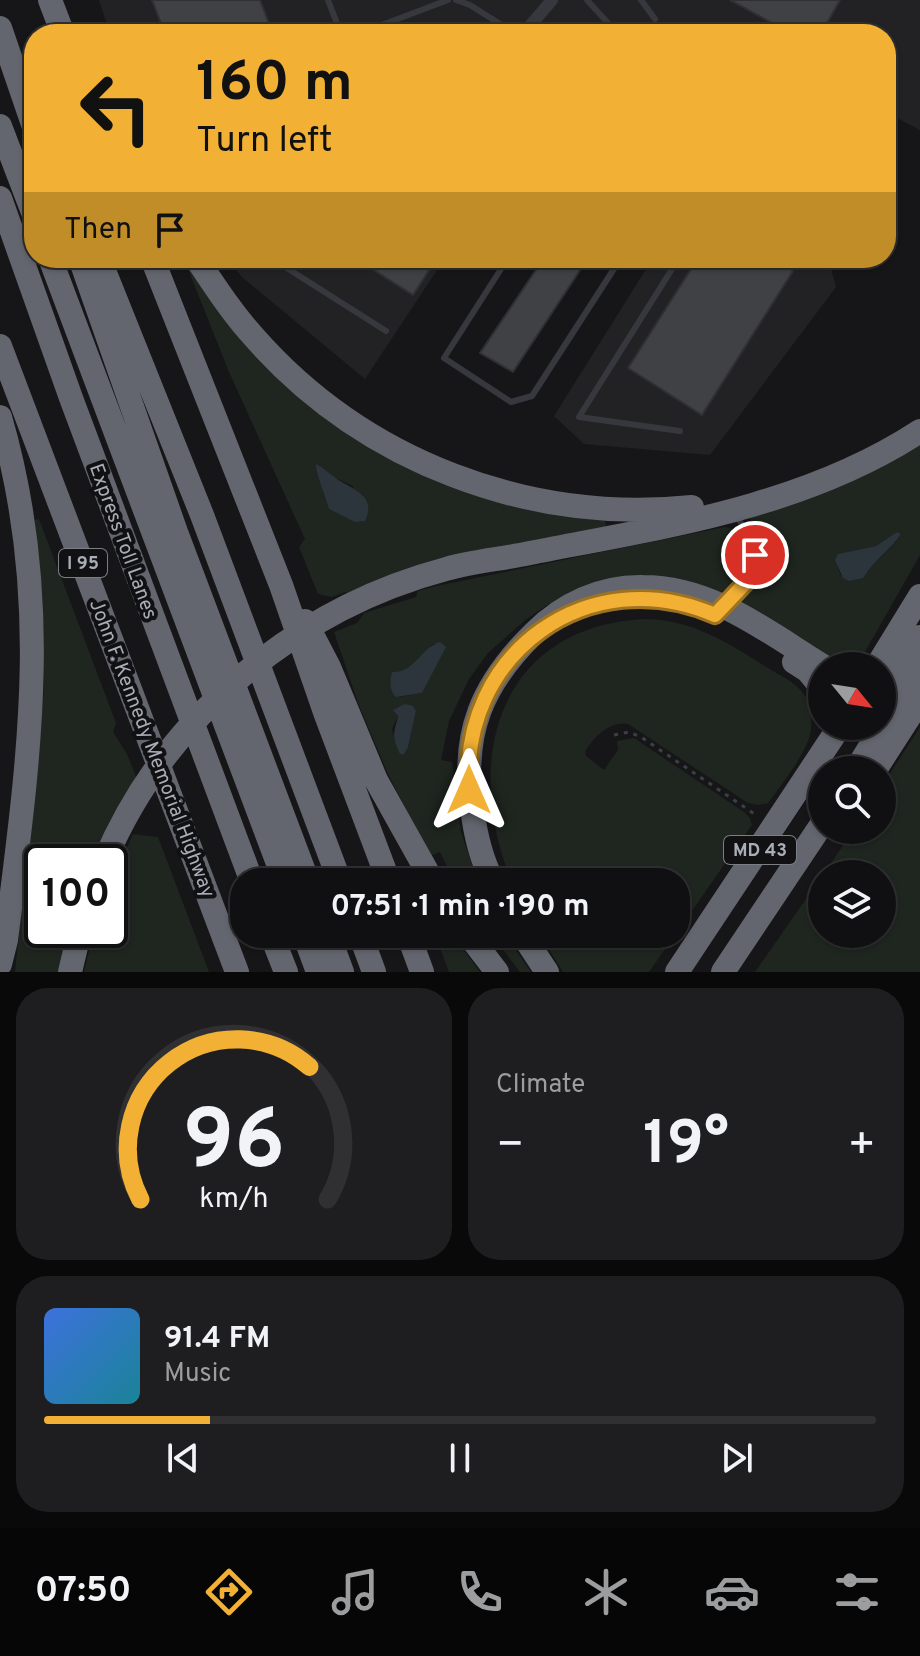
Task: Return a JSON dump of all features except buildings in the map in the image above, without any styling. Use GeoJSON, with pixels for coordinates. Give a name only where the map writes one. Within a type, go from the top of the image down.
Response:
{"type":"FeatureCollection","features":[{"type":"Feature","properties":{"kind":"highway"},"geometry":{"type":"LineString","coordinates":[[50,0],[59,24]]}},
{"type":"Feature","properties":{"kind":"highway"},"geometry":{"type":"LineString","coordinates":[[0,5],[24,68]]}},
{"type":"Feature","properties":{"kind":"highway"},"geometry":{"type":"LineString","coordinates":[[0,28],[24,98]]}},
{"type":"Feature","properties":{"kind":"highway"},"geometry":{"type":"LineString","coordinates":[[0,126],[24,189]]}},
{"type":"Feature","properties":{"kind":"highway","name":"Express Toll Lanes"},"geometry":{"type":"LineString","coordinates":[[0,198],[24,265]]}},
{"type":"Feature","properties":{"kind":"highway","name":"Express Toll Lanes"},"geometry":{"type":"LineString","coordinates":[[25,268],[247,868]]}},
{"type":"Feature","properties":{"kind":"highway"},"geometry":{"type":"LineString","coordinates":[[54,268],[280,868]]}},
{"type":"Feature","properties":{"kind":"highway"},"geometry":{"type":"LineString","coordinates":[[84,268],[162,492],[303,868]]}},
{"type":"Feature","properties":{"kind":"highway"},"geometry":{"type":"LineString","coordinates":[[103,268],[202,515],[335,868]]}},
{"type":"Feature","properties":{"kind":"highway"},"geometry":{"type":"LineString","coordinates":[[156,268],[281,585],[384,868]]}},
{"type":"Feature","properties":{"kind":"highway"},"geometry":{"type":"LineString","coordinates":[[203,268],[252,335],[308,390],[363,430],[427,465],[510,494],[581,507],[648,509],[732,506]]}},
{"type":"Feature","properties":{"kind":"highway","name":"John F. Kennedy Memorial Highway"},"geometry":{"type":"LineString","coordinates":[[0,346],[237,972]]}},
{"type":"Feature","properties":{"kind":"highway"},"geometry":{"type":"LineString","coordinates":[[0,417],[17,484],[26,539],[34,643],[30,743],[6,940],[0,964]]}},
{"type":"Feature","properties":{"kind":"highway"},"geometry":{"type":"LineString","coordinates":[[113,844],[163,761],[216,699],[295,636],[331,614],[372,595],[457,566],[770,498],[846,472],[920,431]]}},
{"type":"Feature","properties":{"kind":"highway"},"geometry":{"type":"LineString","coordinates":[[281,585],[321,648],[376,780],[425,868]]}},
{"type":"Feature","properties":{"kind":"highway"},"geometry":{"type":"LineString","coordinates":[[488,868],[476,834],[469,790],[468,752],[480,709],[505,663],[522,644],[565,608],[605,592],[641,586],[701,596],[808,671]]}},
{"type":"Feature","properties":{"kind":"highway"},"geometry":{"type":"LineString","coordinates":[[886,652],[920,596]]}},
{"type":"Feature","properties":{"kind":"highway"},"geometry":{"type":"LineString","coordinates":[[719,610],[808,658]]}},
{"type":"Feature","properties":{"kind":"highway"},"geometry":{"type":"LineString","coordinates":[[896,676],[920,637]]}},
{"type":"Feature","properties":{"kind":"highway"},"geometry":{"type":"LineString","coordinates":[[865,756],[920,665]]}},
{"type":"Feature","properties":{"kind":"highway"},"geometry":{"type":"LineString","coordinates":[[884,756],[920,700]]}},
{"type":"Feature","properties":{"kind":"highway","name":"MD 43"},"geometry":{"type":"LineString","coordinates":[[677,972],[775,828],[828,740]]}},
{"type":"Feature","properties":{"kind":"highway"},"geometry":{"type":"LineString","coordinates":[[723,972],[809,844]]}},
{"type":"Feature","properties":{"kind":"highway","name":"MD 43"},"geometry":{"type":"LineString","coordinates":[[736,972],[825,844]]}},
{"type":"Feature","properties":{"kind":"highway"},"geometry":{"type":"LineString","coordinates":[[6,940],[7,972]]}},
{"type":"Feature","properties":{"kind":"highway"},"geometry":{"type":"LineString","coordinates":[[70,972],[76,948]]}},
{"type":"Feature","properties":{"kind":"highway"},"geometry":{"type":"LineString","coordinates":[[277,948],[286,972]]}},
{"type":"Feature","properties":{"kind":"highway"},"geometry":{"type":"LineString","coordinates":[[309,948],[318,972]]}},
{"type":"Feature","properties":{"kind":"highway"},"geometry":{"type":"LineString","coordinates":[[333,948],[342,972]]}},
{"type":"Feature","properties":{"kind":"highway"},"geometry":{"type":"LineString","coordinates":[[365,948],[374,972]]}},
{"type":"Feature","properties":{"kind":"highway"},"geometry":{"type":"LineString","coordinates":[[413,948],[422,972]]}},
{"type":"Feature","properties":{"kind":"highway"},"geometry":{"type":"LineString","coordinates":[[479,948],[497,972]]}},
{"type":"Feature","properties":{"kind":"highway"},"geometry":{"type":"LineString","coordinates":[[531,948],[547,972]]}},
{"type":"Feature","properties":{"kind":"street"},"geometry":{"type":"LineString","coordinates":[[532,24],[552,0]]}},
{"type":"Feature","properties":{"kind":"lane"},"geometry":{"type":"LineString","coordinates":[[328,0],[337,24]]}},
{"type":"Feature","properties":{"kind":"lane"},"geometry":{"type":"LineString","coordinates":[[384,24],[448,0]]}},
{"type":"Feature","properties":{"kind":"lane"},"geometry":{"type":"LineString","coordinates":[[456,0],[500,24]]}},
{"type":"Feature","properties":{"kind":"lane"},"geometry":{"type":"LineString","coordinates":[[587,0],[609,24]]}},
{"type":"Feature","properties":{"kind":"lane"},"geometry":{"type":"LineString","coordinates":[[641,0],[655,19]]}},
{"type":"Feature","properties":{"kind":"lane"},"geometry":{"type":"LineString","coordinates":[[287,268],[386,331]]}},
{"type":"Feature","properties":{"kind":"lane"},"geometry":{"type":"LineString","coordinates":[[502,268],[444,358],[511,402],[532,396],[615,268]]}},
{"type":"Feature","properties":{"kind":"lane"},"geometry":{"type":"LineString","coordinates":[[673,268],[579,417],[680,431]]}},
{"type":"Feature","properties":{"kind":"lane"},"geometry":{"type":"LineString","coordinates":[[719,610],[751,577],[756,563],[753,546],[732,506]]}},
{"type":"Feature","properties":{"kind":"path"},"geometry":{"type":"LineString","coordinates":[[614,735],[629,732],[641,737],[775,828]]}},
{"type":"Feature","properties":{"kind":"shaded area"},"geometry":{"type":"Polygon","coordinates":[[[99,0],[920,0],[920,130],[896,118],[896,24],[107,24],[99,0]]]}},
{"type":"Feature","properties":{"kind":"shaded area"},"geometry":{"type":"Polygon","coordinates":[[[188,268],[194,268],[358,437],[605,517],[606,529],[350,595],[345,592],[332,597],[318,594],[299,547],[305,539],[229,372],[188,268]],[[316,464],[329,509],[352,520],[353,486],[316,464]]]}},
{"type":"Feature","properties":{"kind":"shaded area"},"geometry":{"type":"Polygon","coordinates":[[[234,268],[438,268],[365,379],[234,268]]]}},
{"type":"Feature","properties":{"kind":"shaded area"},"geometry":{"type":"Polygon","coordinates":[[[647,268],[831,268],[836,287],[710,455],[584,444],[554,416],[647,268]]]}},
{"type":"Feature","properties":{"kind":"shaded area"},"geometry":{"type":"Polygon","coordinates":[[[920,444],[920,555],[865,652],[815,652],[739,604],[757,577],[762,554],[750,516],[838,486],[920,444]],[[897,532],[876,546],[839,554],[840,573],[849,581],[871,566],[901,534],[897,532]]]}},
{"type":"Feature","properties":{"kind":"shaded area"},"geometry":{"type":"Polygon","coordinates":[[[316,464],[362,495],[368,505],[365,521],[355,522],[329,509],[316,464]]]}},
{"type":"Feature","properties":{"kind":"shaded area"},"geometry":{"type":"Polygon","coordinates":[[[39,519],[116,723],[113,732],[127,754],[137,779],[104,844],[28,844],[44,688],[42,593],[34,520],[39,519]]]}},
{"type":"Feature","properties":{"kind":"shaded area"},"geometry":{"type":"Polygon","coordinates":[[[725,527],[739,534],[748,555],[742,578],[721,592],[594,585],[547,605],[488,653],[469,679],[449,721],[441,760],[452,762],[461,832],[473,868],[448,868],[440,852],[432,855],[439,868],[436,868],[388,774],[358,703],[334,632],[357,623],[364,613],[416,597],[418,591],[725,527]],[[433,644],[401,673],[399,697],[422,693],[445,647],[433,644]],[[416,711],[398,716],[392,729],[396,744],[408,747],[416,711]]]}},
{"type":"Feature","properties":{"kind":"shaded area"},"geometry":{"type":"Polygon","coordinates":[[[897,532],[901,534],[897,540],[863,578],[849,581],[843,578],[835,560],[838,554],[876,546],[897,532]]]}},
{"type":"Feature","properties":{"kind":"shaded area"},"geometry":{"type":"Polygon","coordinates":[[[644,619],[694,628],[787,679],[803,693],[808,704],[808,740],[800,757],[768,803],[758,805],[748,803],[628,724],[609,727],[588,746],[586,756],[604,770],[618,750],[617,741],[634,738],[750,818],[752,825],[690,913],[690,868],[507,868],[497,837],[491,792],[493,749],[504,709],[524,674],[554,647],[594,628],[644,619]]]}},
{"type":"Feature","properties":{"kind":"shaded area"},"geometry":{"type":"Polygon","coordinates":[[[440,642],[446,647],[422,693],[396,697],[391,685],[392,672],[406,669],[427,649],[440,642]]]}},
{"type":"Feature","properties":{"kind":"shaded area"},"geometry":{"type":"Polygon","coordinates":[[[405,704],[413,706],[416,711],[408,747],[404,754],[400,754],[394,735],[398,716],[393,710],[405,704]]]}},
{"type":"Feature","properties":{"kind":"shaded area"},"geometry":{"type":"Polygon","coordinates":[[[920,727],[920,972],[755,972],[808,896],[808,948],[896,948],[896,860],[833,860],[844,844],[896,844],[896,764],[920,727]]]}},
{"type":"Feature","properties":{"kind":"shaded area"},"geometry":{"type":"Polygon","coordinates":[[[133,834],[158,837],[209,972],[84,972],[90,948],[128,948],[128,846],[133,834]]]}},
{"type":"Feature","properties":{"kind":"shaded area"},"geometry":{"type":"Polygon","coordinates":[[[24,884],[24,948],[67,948],[61,972],[15,972],[24,884]]]}},
{"type":"Feature","properties":{"kind":"shaded area"},"geometry":{"type":"Polygon","coordinates":[[[440,948],[462,948],[480,972],[449,972],[440,948]]]}},
{"type":"Feature","properties":{"kind":"shaded area"},"geometry":{"type":"Polygon","coordinates":[[[502,948],[515,948],[531,972],[520,972],[502,948]]]}},
{"type":"Feature","properties":{"kind":"shaded area"},"geometry":{"type":"Polygon","coordinates":[[[548,948],[666,948],[649,972],[563,972],[548,948]]]}},
{"type":"Feature","properties":{"kind":"route"},"geometry":{"type":"LineString","coordinates":[[469,790],[468,752],[480,709],[505,663],[522,644],[543,628],[607,603],[650,599],[680,603],[715,615],[747,583],[756,563],[755,555]]}}]}
